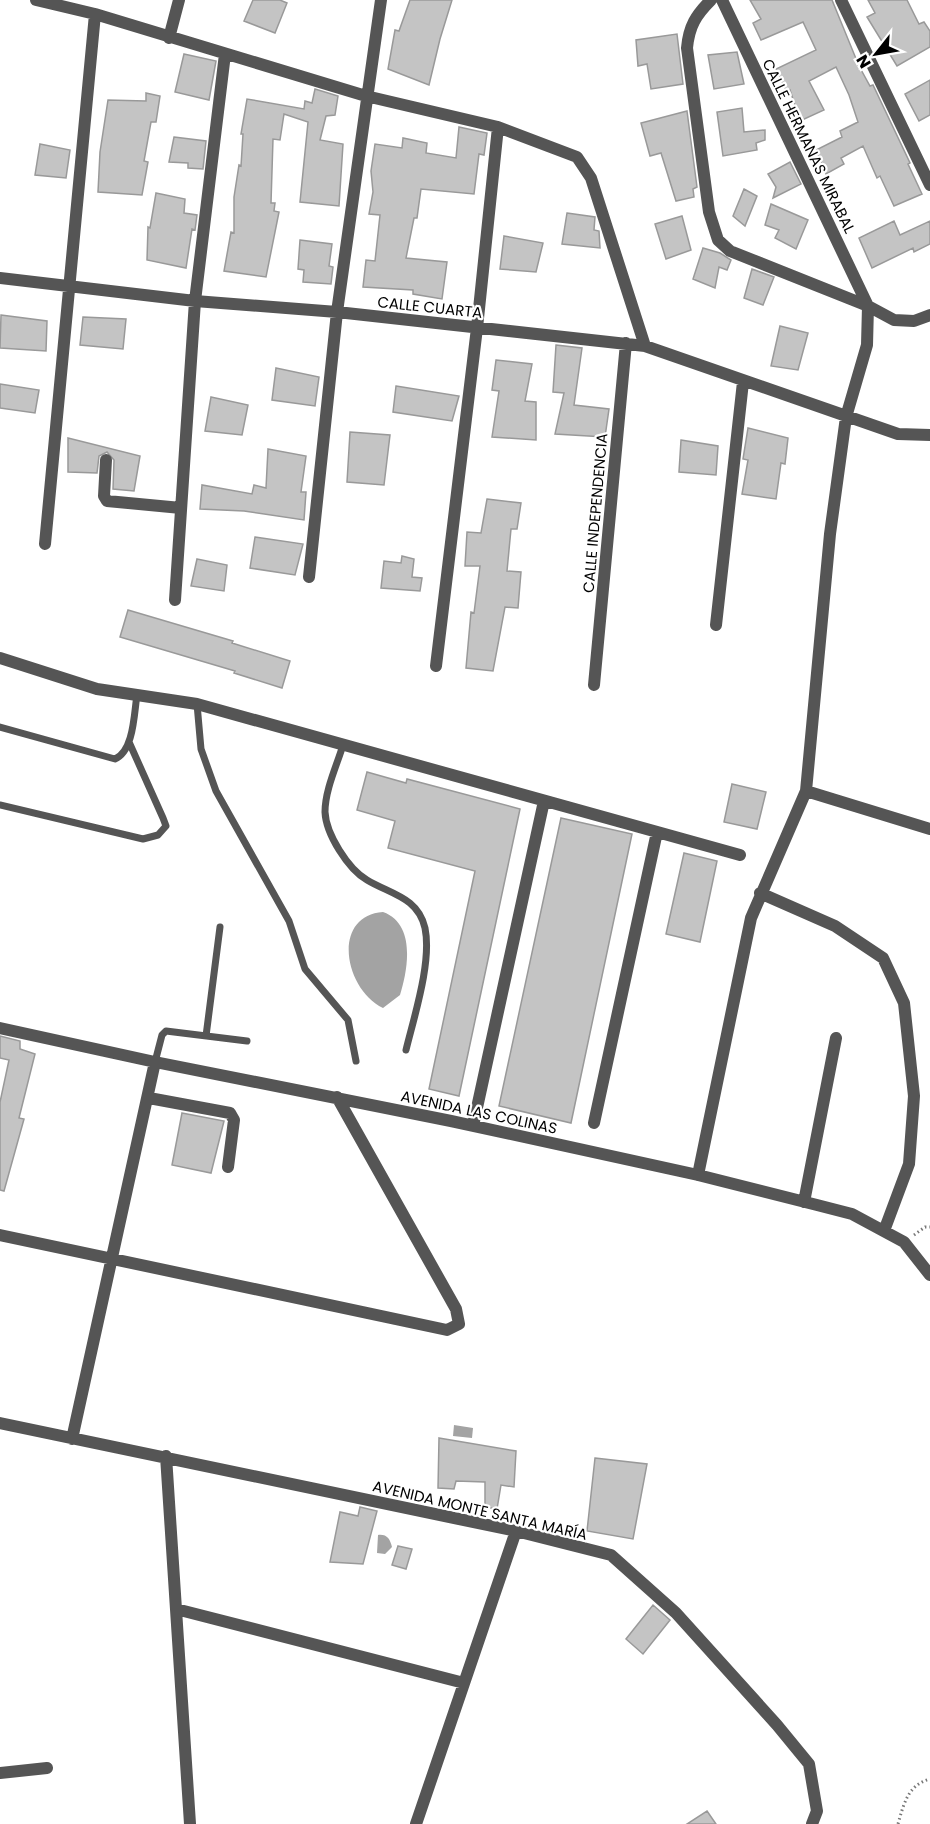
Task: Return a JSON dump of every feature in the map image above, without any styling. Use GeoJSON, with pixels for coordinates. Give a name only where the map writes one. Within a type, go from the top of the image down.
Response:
{"type":"FeatureCollection","features":[{"type":"Feature","properties":{"kind":"street"},"geometry":{"type":"LineString","coordinates":[[36,0],[95,14],[366,96],[498,127],[577,157],[591,178],[645,346]]}},
{"type":"Feature","properties":{"kind":"street"},"geometry":{"type":"LineString","coordinates":[[170,38],[179,0]]}},
{"type":"Feature","properties":{"kind":"street"},"geometry":{"type":"LineString","coordinates":[[309,576],[337,312],[381,0]]}},
{"type":"Feature","properties":{"kind":"street"},"geometry":{"type":"LineString","coordinates":[[711,0],[696,15],[689,30],[687,48],[709,212],[718,240],[730,250],[868,306],[894,320],[914,321],[930,315]]}},
{"type":"Feature","properties":{"kind":"street","name":"CALLE HERMANAS MIRABAL"},"geometry":{"type":"LineString","coordinates":[[722,0],[868,306]]}},
{"type":"Feature","properties":{"kind":"street"},"geometry":{"type":"LineString","coordinates":[[842,0],[930,185]]}},
{"type":"Feature","properties":{"kind":"street"},"geometry":{"type":"LineString","coordinates":[[45,544],[95,14]]}},
{"type":"Feature","properties":{"kind":"street"},"geometry":{"type":"LineString","coordinates":[[175,600],[195,301],[225,54]]}},
{"type":"Feature","properties":{"kind":"street"},"geometry":{"type":"LineString","coordinates":[[435,666],[477,328],[498,127]]}},
{"type":"Feature","properties":{"kind":"street","name":"CALLE CUARTA"},"geometry":{"type":"LineString","coordinates":[[0,278],[195,301],[337,312],[645,346],[743,382],[898,434],[930,435]]}},
{"type":"Feature","properties":{"kind":"street"},"geometry":{"type":"LineString","coordinates":[[698,1175],[752,918],[760,893],[806,791],[830,534],[846,417],[867,345],[868,306]]}},
{"type":"Feature","properties":{"kind":"street","name":"CALLE INDEPENDENCIA"},"geometry":{"type":"LineString","coordinates":[[594,685],[626,343]]}},
{"type":"Feature","properties":{"kind":"street"},"geometry":{"type":"LineString","coordinates":[[716,625],[743,382]]}},
{"type":"Feature","properties":{"kind":"street"},"geometry":{"type":"LineString","coordinates":[[106,460],[104,496],[107,501],[181,508]]}},
{"type":"Feature","properties":{"kind":"street"},"geometry":{"type":"LineString","coordinates":[[0,658],[98,689],[196,704],[740,855]]}},
{"type":"Feature","properties":{"kind":"street"},"geometry":{"type":"LineString","coordinates":[[806,791],[930,829]]}},
{"type":"Feature","properties":{"kind":"street"},"geometry":{"type":"LineString","coordinates":[[473,1126],[544,801]]}},
{"type":"Feature","properties":{"kind":"street"},"geometry":{"type":"LineString","coordinates":[[594,1123],[657,832]]}},
{"type":"Feature","properties":{"kind":"street"},"geometry":{"type":"LineString","coordinates":[[760,893],[835,926],[884,958],[904,1003],[914,1096],[909,1164],[884,1231]]}},
{"type":"Feature","properties":{"kind":"street","name":"AVENIDA LAS COLINAS"},"geometry":{"type":"LineString","coordinates":[[0,1028],[155,1062],[337,1097],[698,1175],[852,1214],[904,1242],[930,1275]]}},
{"type":"Feature","properties":{"kind":"street"},"geometry":{"type":"LineString","coordinates":[[804,1202],[836,1038]]}},
{"type":"Feature","properties":{"kind":"street"},"geometry":{"type":"LineString","coordinates":[[72,1438],[149,1098],[155,1062]]}},
{"type":"Feature","properties":{"kind":"street"},"geometry":{"type":"LineString","coordinates":[[0,1235],[112,1261],[447,1330],[459,1324],[456,1309],[337,1097]]}},
{"type":"Feature","properties":{"kind":"street"},"geometry":{"type":"LineString","coordinates":[[149,1098],[230,1113],[234,1120],[228,1167]]}},
{"type":"Feature","properties":{"kind":"street","name":"AVENIDA MONTE SANTA MARÍA"},"geometry":{"type":"LineString","coordinates":[[0,1423],[516,1531],[611,1555],[676,1613],[809,1764],[817,1811],[812,1824]]}},
{"type":"Feature","properties":{"kind":"street"},"geometry":{"type":"LineString","coordinates":[[166,1456],[190,1824]]}},
{"type":"Feature","properties":{"kind":"street"},"geometry":{"type":"LineString","coordinates":[[416,1824],[516,1531]]}},
{"type":"Feature","properties":{"kind":"street"},"geometry":{"type":"LineString","coordinates":[[176,1609],[464,1683]]}},
{"type":"Feature","properties":{"kind":"street"},"geometry":{"type":"LineString","coordinates":[[0,1773],[47,1768]]}},
{"type":"Feature","properties":{"kind":"lane"},"geometry":{"type":"LineString","coordinates":[[0,727],[116,759],[123,754],[129,742],[137,695]]}},
{"type":"Feature","properties":{"kind":"lane"},"geometry":{"type":"LineString","coordinates":[[196,704],[201,749],[216,791],[289,921],[305,969],[348,1020],[356,1061]]}},
{"type":"Feature","properties":{"kind":"lane"},"geometry":{"type":"LineString","coordinates":[[0,805],[143,839],[158,835],[166,826],[129,742]]}},
{"type":"Feature","properties":{"kind":"lane"},"geometry":{"type":"LineString","coordinates":[[343,745],[325,810],[333,841],[366,880],[408,901],[419,914],[425,929],[421,993],[405,1050]]}},
{"type":"Feature","properties":{"kind":"lane"},"geometry":{"type":"LineString","coordinates":[[206,1036],[220,927]]}},
{"type":"Feature","properties":{"kind":"lane"},"geometry":{"type":"LineString","coordinates":[[155,1062],[162,1035],[166,1031],[247,1041]]}},
{"type":"Feature","properties":{"kind":"path"},"geometry":{"type":"LineString","coordinates":[[904,1242],[925,1227],[930,1227]]}},
{"type":"Feature","properties":{"kind":"path"},"geometry":{"type":"LineString","coordinates":[[898,1824],[908,1793],[914,1786],[930,1779]]}},
{"type":"Feature","properties":{"kind":"shaded area"},"geometry":{"type":"Polygon","coordinates":[[[383,912],[394,918],[401,926],[407,948],[407,960],[400,995],[383,1008],[370,999],[359,986],[352,970],[349,954],[350,939],[356,926],[366,916],[383,912]]]}},
{"type":"Feature","properties":{"kind":"shaded area"},"geometry":{"type":"Polygon","coordinates":[[[454,1425],[473,1428],[472,1438],[453,1436],[454,1425]]]}},
{"type":"Feature","properties":{"kind":"shaded area"},"geometry":{"type":"Polygon","coordinates":[[[378,1535],[386,1536],[391,1544],[392,1547],[385,1554],[377,1553],[378,1535]]]}},
{"type":"Feature","properties":{"kind":"building"},"geometry":{"type":"Polygon","coordinates":[[[253,0],[280,0],[287,3],[275,33],[244,21],[253,0]]]}},
{"type":"Feature","properties":{"kind":"building"},"geometry":{"type":"Polygon","coordinates":[[[410,0],[452,0],[429,85],[388,69],[395,30],[399,31],[410,0]]]}},
{"type":"Feature","properties":{"kind":"building"},"geometry":{"type":"Polygon","coordinates":[[[750,0],[832,0],[859,66],[870,86],[873,85],[922,194],[894,206],[880,176],[877,178],[863,146],[841,158],[844,164],[826,174],[816,150],[842,137],[840,131],[858,122],[849,95],[836,67],[809,81],[824,110],[800,121],[790,90],[787,92],[776,69],[816,50],[803,22],[761,40],[753,23],[761,19],[750,0]]]}},
{"type":"Feature","properties":{"kind":"building"},"geometry":{"type":"Polygon","coordinates":[[[868,0],[907,0],[919,24],[924,22],[930,31],[930,47],[897,66],[867,17],[875,13],[868,0]]]}},
{"type":"Feature","properties":{"kind":"building"},"geometry":{"type":"Polygon","coordinates":[[[677,34],[683,84],[651,89],[647,64],[638,66],[636,40],[677,34]]]}},
{"type":"Feature","properties":{"kind":"building"},"geometry":{"type":"Polygon","coordinates":[[[737,52],[744,84],[714,89],[708,55],[737,52]]]}},
{"type":"Feature","properties":{"kind":"building"},"geometry":{"type":"Polygon","coordinates":[[[184,54],[216,61],[209,100],[175,92],[184,54]]]}},
{"type":"Feature","properties":{"kind":"building"},"geometry":{"type":"Polygon","coordinates":[[[930,80],[930,115],[919,121],[905,94],[930,80]]]}},
{"type":"Feature","properties":{"kind":"building"},"geometry":{"type":"Polygon","coordinates":[[[315,89],[338,96],[335,115],[326,116],[320,140],[343,144],[339,206],[300,202],[308,122],[284,114],[280,140],[273,139],[271,203],[275,203],[274,211],[279,212],[266,277],[224,271],[231,232],[234,233],[234,197],[239,165],[241,166],[243,134],[241,134],[247,99],[304,109],[305,101],[312,103],[315,89]]]}},
{"type":"Feature","properties":{"kind":"building"},"geometry":{"type":"Polygon","coordinates":[[[146,93],[160,96],[156,122],[151,122],[144,161],[148,162],[142,195],[98,192],[100,152],[108,100],[146,101],[146,93]]]}},
{"type":"Feature","properties":{"kind":"building"},"geometry":{"type":"Polygon","coordinates":[[[742,108],[744,132],[765,130],[765,140],[756,143],[757,150],[723,156],[717,112],[742,108]]]}},
{"type":"Feature","properties":{"kind":"building"},"geometry":{"type":"Polygon","coordinates":[[[687,111],[697,187],[693,189],[694,197],[676,201],[661,153],[650,156],[641,123],[687,111]]]}},
{"type":"Feature","properties":{"kind":"building"},"geometry":{"type":"Polygon","coordinates":[[[459,127],[487,133],[484,155],[479,154],[474,194],[421,189],[417,218],[414,218],[406,258],[447,262],[442,299],[413,294],[413,290],[363,287],[366,260],[375,261],[380,215],[369,214],[373,192],[371,171],[375,144],[402,148],[403,138],[427,143],[426,153],[456,158],[459,127]]]}},
{"type":"Feature","properties":{"kind":"building"},"geometry":{"type":"Polygon","coordinates":[[[174,137],[206,141],[203,169],[188,168],[188,163],[169,162],[174,137]]]}},
{"type":"Feature","properties":{"kind":"building"},"geometry":{"type":"Polygon","coordinates":[[[40,144],[70,150],[66,178],[35,175],[40,144]]]}},
{"type":"Feature","properties":{"kind":"building"},"geometry":{"type":"Polygon","coordinates":[[[790,162],[801,184],[773,198],[776,187],[768,174],[790,162]]]}},
{"type":"Feature","properties":{"kind":"building"},"geometry":{"type":"Polygon","coordinates":[[[744,189],[757,196],[745,226],[733,216],[744,189]]]}},
{"type":"Feature","properties":{"kind":"building"},"geometry":{"type":"Polygon","coordinates":[[[156,193],[185,199],[184,213],[197,215],[195,230],[192,229],[186,268],[147,260],[148,227],[150,228],[156,193]]]}},
{"type":"Feature","properties":{"kind":"building"},"geometry":{"type":"Polygon","coordinates":[[[771,204],[808,220],[796,249],[775,238],[779,230],[765,225],[771,204]]]}},
{"type":"Feature","properties":{"kind":"building"},"geometry":{"type":"Polygon","coordinates":[[[567,213],[595,217],[594,230],[599,231],[600,248],[562,244],[567,213]]]}},
{"type":"Feature","properties":{"kind":"building"},"geometry":{"type":"Polygon","coordinates":[[[682,216],[691,250],[666,259],[655,224],[682,216]]]}},
{"type":"Feature","properties":{"kind":"building"},"geometry":{"type":"Polygon","coordinates":[[[894,221],[900,235],[930,221],[930,244],[914,252],[913,248],[872,268],[859,238],[894,221]]]}},
{"type":"Feature","properties":{"kind":"building"},"geometry":{"type":"Polygon","coordinates":[[[504,236],[543,243],[536,272],[500,269],[504,236]]]}},
{"type":"Feature","properties":{"kind":"building"},"geometry":{"type":"Polygon","coordinates":[[[300,240],[332,244],[329,266],[333,267],[331,284],[303,282],[304,270],[298,269],[300,240]]]}},
{"type":"Feature","properties":{"kind":"building"},"geometry":{"type":"Polygon","coordinates":[[[703,248],[720,253],[731,260],[727,270],[719,267],[715,288],[693,279],[703,248]]]}},
{"type":"Feature","properties":{"kind":"building"},"geometry":{"type":"Polygon","coordinates":[[[752,269],[774,277],[763,305],[744,298],[752,269]]]}},
{"type":"Feature","properties":{"kind":"building"},"geometry":{"type":"Polygon","coordinates":[[[1,315],[47,321],[46,351],[0,348],[1,315]]]}},
{"type":"Feature","properties":{"kind":"building"},"geometry":{"type":"Polygon","coordinates":[[[83,317],[126,319],[123,349],[80,345],[83,317]]]}},
{"type":"Feature","properties":{"kind":"building"},"geometry":{"type":"Polygon","coordinates":[[[780,326],[808,333],[798,370],[771,366],[780,326]]]}},
{"type":"Feature","properties":{"kind":"building"},"geometry":{"type":"Polygon","coordinates":[[[556,345],[582,348],[574,405],[609,409],[605,437],[555,434],[564,393],[553,392],[556,345]]]}},
{"type":"Feature","properties":{"kind":"building"},"geometry":{"type":"Polygon","coordinates":[[[496,360],[532,364],[525,401],[536,402],[536,440],[492,437],[499,391],[492,390],[496,360]]]}},
{"type":"Feature","properties":{"kind":"building"},"geometry":{"type":"Polygon","coordinates":[[[276,368],[319,377],[315,406],[272,400],[276,368]]]}},
{"type":"Feature","properties":{"kind":"building"},"geometry":{"type":"Polygon","coordinates":[[[0,384],[39,390],[35,413],[0,408],[0,384]]]}},
{"type":"Feature","properties":{"kind":"building"},"geometry":{"type":"Polygon","coordinates":[[[396,386],[459,396],[452,421],[393,412],[396,386]]]}},
{"type":"Feature","properties":{"kind":"building"},"geometry":{"type":"Polygon","coordinates":[[[211,397],[248,405],[242,435],[205,431],[211,397]]]}},
{"type":"Feature","properties":{"kind":"building"},"geometry":{"type":"Polygon","coordinates":[[[748,428],[788,438],[785,464],[781,463],[776,499],[742,494],[748,460],[743,459],[748,428]]]}},
{"type":"Feature","properties":{"kind":"building"},"geometry":{"type":"Polygon","coordinates":[[[350,432],[390,435],[384,485],[347,482],[350,432]]]}},
{"type":"Feature","properties":{"kind":"building"},"geometry":{"type":"Polygon","coordinates":[[[68,438],[140,456],[134,491],[113,489],[114,460],[107,452],[99,456],[97,473],[68,472],[68,438]]]}},
{"type":"Feature","properties":{"kind":"building"},"geometry":{"type":"Polygon","coordinates":[[[681,440],[718,446],[716,475],[679,472],[681,440]]]}},
{"type":"Feature","properties":{"kind":"building"},"geometry":{"type":"Polygon","coordinates":[[[268,449],[306,456],[301,492],[306,492],[304,520],[244,511],[200,509],[202,485],[252,494],[254,485],[266,488],[268,449]]]}},
{"type":"Feature","properties":{"kind":"building"},"geometry":{"type":"Polygon","coordinates":[[[487,499],[521,503],[517,529],[511,529],[507,571],[521,572],[518,608],[505,607],[493,671],[466,668],[471,612],[474,613],[480,566],[465,566],[467,532],[481,533],[487,499]]]}},
{"type":"Feature","properties":{"kind":"building"},"geometry":{"type":"Polygon","coordinates":[[[255,537],[303,544],[295,575],[250,568],[255,537]]]}},
{"type":"Feature","properties":{"kind":"building"},"geometry":{"type":"Polygon","coordinates":[[[402,556],[414,559],[412,577],[422,578],[420,591],[381,588],[384,561],[401,563],[402,556]]]}},
{"type":"Feature","properties":{"kind":"building"},"geometry":{"type":"Polygon","coordinates":[[[197,559],[227,565],[224,591],[191,586],[197,559]]]}},
{"type":"Feature","properties":{"kind":"building"},"geometry":{"type":"Polygon","coordinates":[[[128,610],[233,641],[232,643],[290,661],[282,688],[234,673],[235,671],[120,637],[128,610]]]}},
{"type":"Feature","properties":{"kind":"building"},"geometry":{"type":"Polygon","coordinates":[[[367,772],[406,783],[407,779],[520,809],[459,1096],[429,1089],[475,871],[388,848],[395,821],[357,810],[367,772]]]}},
{"type":"Feature","properties":{"kind":"building"},"geometry":{"type":"Polygon","coordinates":[[[732,784],[766,792],[757,829],[724,822],[732,784]]]}},
{"type":"Feature","properties":{"kind":"building"},"geometry":{"type":"Polygon","coordinates":[[[561,818],[632,834],[571,1123],[499,1106],[561,818]]]}},
{"type":"Feature","properties":{"kind":"building"},"geometry":{"type":"Polygon","coordinates":[[[684,853],[717,861],[700,942],[666,934],[684,853]]]}},
{"type":"Feature","properties":{"kind":"building"},"geometry":{"type":"Polygon","coordinates":[[[0,1036],[20,1041],[20,1049],[35,1054],[19,1118],[24,1119],[4,1191],[0,1190],[0,1102],[9,1060],[0,1058],[0,1036]]]}},
{"type":"Feature","properties":{"kind":"building"},"geometry":{"type":"Polygon","coordinates":[[[182,1113],[224,1121],[211,1173],[172,1165],[182,1113]]]}},
{"type":"Feature","properties":{"kind":"building"},"geometry":{"type":"Polygon","coordinates":[[[439,1438],[516,1451],[514,1487],[501,1485],[497,1509],[485,1507],[485,1482],[456,1481],[454,1489],[438,1488],[439,1438]]]}},
{"type":"Feature","properties":{"kind":"building"},"geometry":{"type":"Polygon","coordinates":[[[595,1458],[647,1464],[633,1539],[587,1531],[595,1458]]]}},
{"type":"Feature","properties":{"kind":"building"},"geometry":{"type":"Polygon","coordinates":[[[360,1507],[377,1511],[363,1564],[330,1562],[340,1512],[358,1516],[360,1507]]]}},
{"type":"Feature","properties":{"kind":"building"},"geometry":{"type":"Polygon","coordinates":[[[398,1546],[412,1549],[406,1569],[392,1565],[398,1546]]]}},
{"type":"Feature","properties":{"kind":"building"},"geometry":{"type":"Polygon","coordinates":[[[653,1605],[670,1620],[643,1654],[626,1639],[653,1605]]]}},
{"type":"Feature","properties":{"kind":"building"},"geometry":{"type":"Polygon","coordinates":[[[707,1811],[716,1824],[687,1824],[707,1811]]]}}]}
